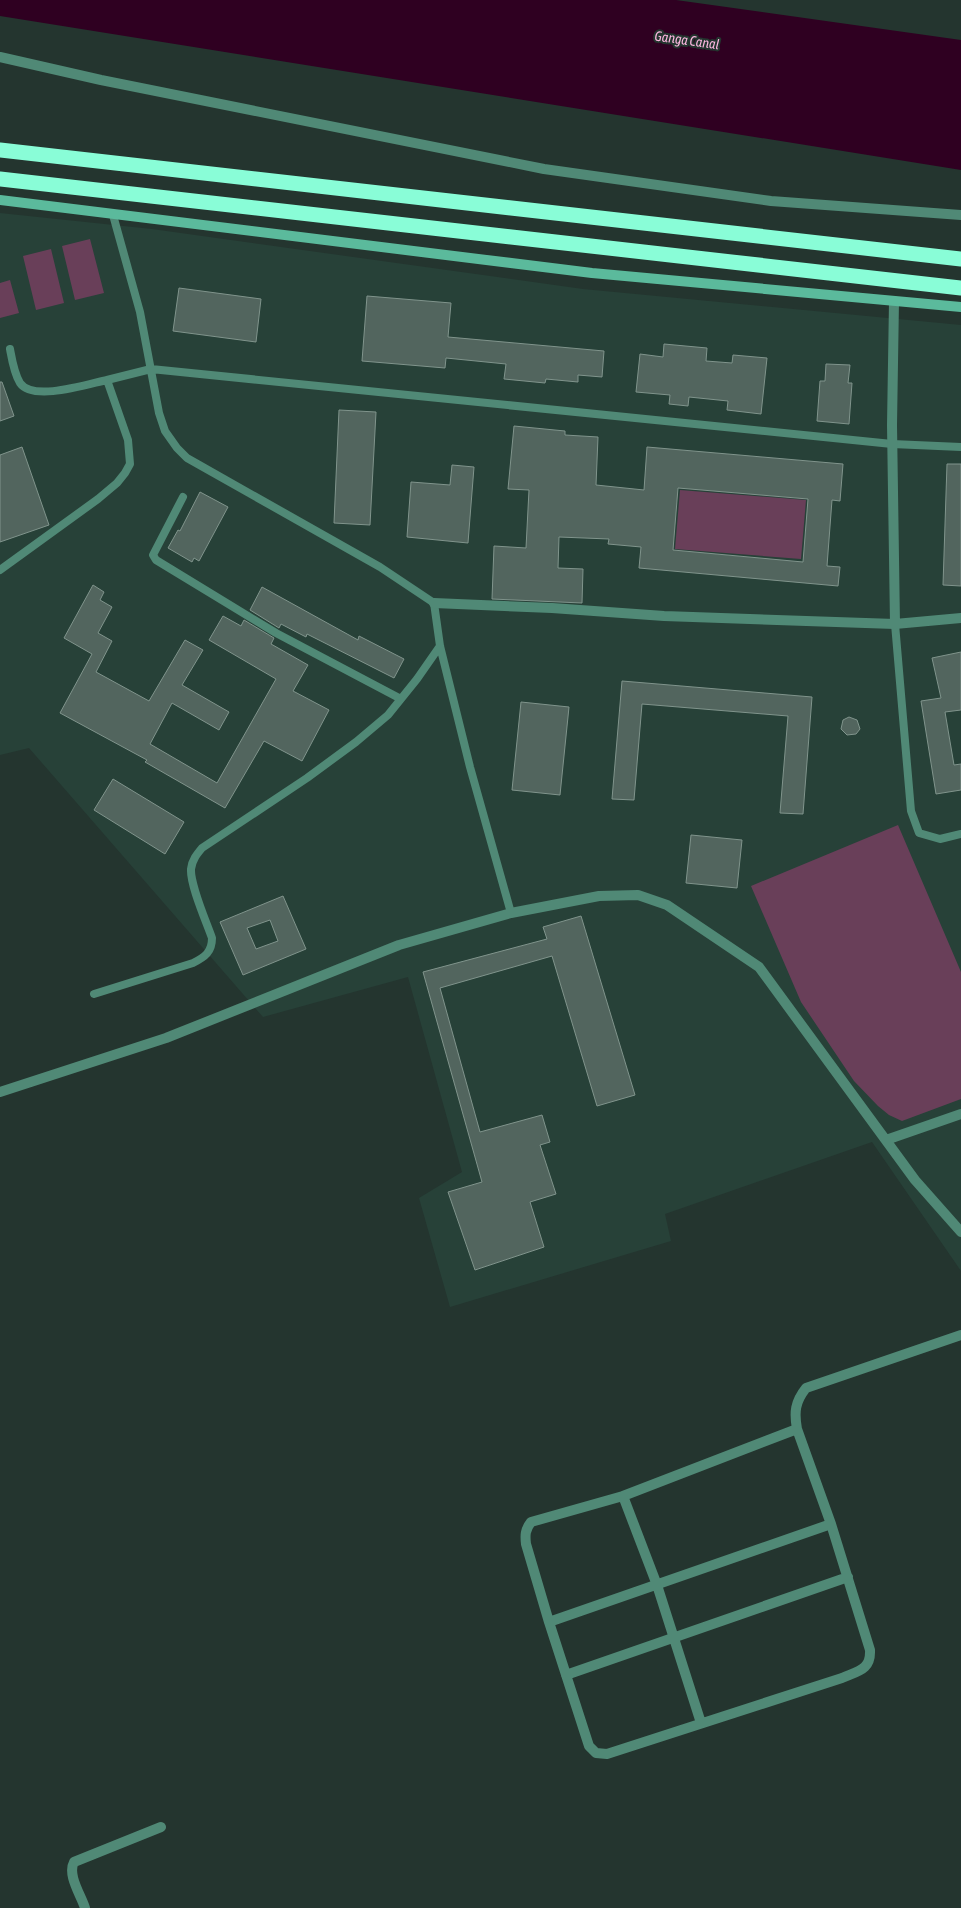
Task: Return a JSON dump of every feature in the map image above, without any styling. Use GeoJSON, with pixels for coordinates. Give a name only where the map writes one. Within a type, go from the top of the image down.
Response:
{"type":"FeatureCollection","features":[{"type":"Feature","properties":{"kind":"highway"},"geometry":{"type":"LineString","coordinates":[[0,150],[961,259]]}},
{"type":"Feature","properties":{"kind":"highway"},"geometry":{"type":"LineString","coordinates":[[0,179],[961,288]]}},
{"type":"Feature","properties":{"kind":"street"},"geometry":{"type":"LineString","coordinates":[[0,57],[110,82],[544,169],[771,201],[961,215]]}},
{"type":"Feature","properties":{"kind":"street"},"geometry":{"type":"LineString","coordinates":[[0,200],[592,272],[961,307]]}},
{"type":"Feature","properties":{"kind":"street"},"geometry":{"type":"LineString","coordinates":[[894,301],[892,444],[896,624]]}},
{"type":"Feature","properties":{"kind":"street"},"geometry":{"type":"LineString","coordinates":[[434,603],[552,608],[664,616],[896,624],[961,618]]}},
{"type":"Feature","properties":{"kind":"street"},"geometry":{"type":"LineString","coordinates":[[0,1092],[166,1038],[399,944],[511,913],[599,896],[638,895],[667,904],[759,967],[915,1180],[961,1232]]}},
{"type":"Feature","properties":{"kind":"street"},"geometry":{"type":"LineString","coordinates":[[886,1140],[961,1114]]}},
{"type":"Feature","properties":{"kind":"street"},"geometry":{"type":"LineString","coordinates":[[798,1428],[624,1496],[531,1522],[527,1528],[525,1534],[526,1544],[549,1622],[589,1746],[596,1753],[607,1754],[842,1678],[866,1667],[870,1659],[870,1650],[831,1524],[798,1428],[795,1410],[799,1397],[806,1388],[961,1335]]}},
{"type":"Feature","properties":{"kind":"street"},"geometry":{"type":"LineString","coordinates":[[624,1496],[657,1584],[701,1723]]}},
{"type":"Feature","properties":{"kind":"street"},"geometry":{"type":"LineString","coordinates":[[549,1622],[831,1524]]}},
{"type":"Feature","properties":{"kind":"street"},"geometry":{"type":"LineString","coordinates":[[566,1676],[848,1577]]}},
{"type":"Feature","properties":{"kind":"street"},"geometry":{"type":"LineString","coordinates":[[85,1908],[72,1874],[71,1867],[74,1862],[161,1828]]}},
{"type":"Feature","properties":{"kind":"lane"},"geometry":{"type":"LineString","coordinates":[[114,215],[140,312],[159,413],[165,430],[177,448],[188,458],[380,567],[434,603],[440,646],[470,767],[511,913]]}},
{"type":"Feature","properties":{"kind":"lane"},"geometry":{"type":"LineString","coordinates":[[10,349],[21,385],[31,391],[43,392],[64,389],[151,369],[892,444],[961,447]]}},
{"type":"Feature","properties":{"kind":"lane"},"geometry":{"type":"LineString","coordinates":[[0,570],[98,499],[117,483],[125,473],[130,464],[128,440],[108,380]]}},
{"type":"Feature","properties":{"kind":"lane"},"geometry":{"type":"LineString","coordinates":[[183,497],[153,556],[156,560],[276,633],[401,699]]}},
{"type":"Feature","properties":{"kind":"lane"},"geometry":{"type":"LineString","coordinates":[[896,624],[911,811],[919,833],[940,839],[961,834]]}},
{"type":"Feature","properties":{"kind":"lane"},"geometry":{"type":"LineString","coordinates":[[94,994],[193,963],[208,954],[212,946],[212,938],[193,881],[191,870],[195,857],[202,848],[308,778],[388,715],[440,646]]}},
{"type":"Feature","properties":{"kind":"shaded area"},"geometry":{"type":"Polygon","coordinates":[[[0,213],[152,229],[583,289],[961,325],[961,1271],[872,1142],[665,1214],[671,1241],[450,1307],[419,1198],[462,1172],[408,977],[263,1017],[29,748],[0,755],[0,213]]]}},
{"type":"Feature","properties":{"kind":"shaded area"},"geometry":{"type":"Polygon","coordinates":[[[90,239],[104,293],[75,300],[62,246],[90,239]]]}},
{"type":"Feature","properties":{"kind":"shaded area"},"geometry":{"type":"Polygon","coordinates":[[[51,249],[64,303],[36,310],[23,256],[51,249]]]}},
{"type":"Feature","properties":{"kind":"shaded area"},"geometry":{"type":"Polygon","coordinates":[[[10,280],[19,313],[0,318],[0,283],[10,280]]]}},
{"type":"Feature","properties":{"kind":"shaded area"},"geometry":{"type":"Polygon","coordinates":[[[680,490],[806,500],[801,559],[675,549],[680,490]]]}},
{"type":"Feature","properties":{"kind":"shaded area"},"geometry":{"type":"Polygon","coordinates":[[[898,825],[961,972],[961,1099],[902,1121],[889,1115],[878,1106],[854,1081],[801,1002],[751,886],[898,825]]]}},
{"type":"Feature","properties":{"kind":"water","name":"Ganga Canal"},"geometry":{"type":"Polygon","coordinates":[[[0,0],[676,0],[961,40],[961,170],[0,16],[0,0]]]}},
{"type":"Feature","properties":{"kind":"building"},"geometry":{"type":"Polygon","coordinates":[[[179,288],[261,299],[256,342],[173,331],[179,288]]]}},
{"type":"Feature","properties":{"kind":"building"},"geometry":{"type":"Polygon","coordinates":[[[367,296],[451,303],[448,337],[604,351],[602,377],[578,375],[578,382],[546,379],[545,383],[504,379],[506,364],[446,358],[445,368],[362,361],[367,296]]]}},
{"type":"Feature","properties":{"kind":"building"},"geometry":{"type":"Polygon","coordinates":[[[664,344],[707,348],[706,361],[732,363],[733,355],[767,358],[761,414],[727,410],[728,401],[689,397],[688,406],[669,404],[670,395],[636,392],[640,354],[663,357],[664,344]]]}},
{"type":"Feature","properties":{"kind":"building"},"geometry":{"type":"Polygon","coordinates":[[[826,364],[850,365],[848,383],[852,383],[849,424],[817,421],[820,381],[825,381],[826,364]]]}},
{"type":"Feature","properties":{"kind":"building"},"geometry":{"type":"Polygon","coordinates":[[[0,382],[2,382],[14,416],[0,421],[0,382]]]}},
{"type":"Feature","properties":{"kind":"building"},"geometry":{"type":"Polygon","coordinates":[[[339,410],[376,412],[370,525],[334,523],[339,410]]]}},
{"type":"Feature","properties":{"kind":"building"},"geometry":{"type":"Polygon","coordinates":[[[514,426],[565,431],[565,435],[598,437],[596,485],[644,490],[647,447],[843,464],[840,501],[832,500],[827,566],[840,567],[838,586],[639,568],[641,547],[608,544],[609,539],[559,537],[558,568],[583,569],[582,603],[492,599],[494,546],[526,548],[529,490],[508,489],[514,426]],[[678,488],[673,550],[803,562],[808,499],[678,488]]]}},
{"type":"Feature","properties":{"kind":"building"},"geometry":{"type":"Polygon","coordinates":[[[22,447],[49,525],[0,542],[0,455],[22,447]]]}},
{"type":"Feature","properties":{"kind":"building"},"geometry":{"type":"Polygon","coordinates":[[[947,464],[961,464],[961,586],[943,585],[947,464]]]}},
{"type":"Feature","properties":{"kind":"building"},"geometry":{"type":"Polygon","coordinates":[[[452,465],[474,467],[468,543],[407,537],[411,482],[450,485],[452,465]]]}},
{"type":"Feature","properties":{"kind":"building"},"geometry":{"type":"Polygon","coordinates":[[[200,492],[228,507],[199,561],[194,558],[192,562],[168,548],[178,530],[180,531],[200,492]]]}},
{"type":"Feature","properties":{"kind":"building"},"geometry":{"type":"Polygon","coordinates":[[[93,585],[104,592],[100,600],[112,607],[98,633],[112,641],[96,672],[149,701],[185,640],[203,650],[182,685],[229,712],[219,730],[172,703],[150,744],[217,783],[276,679],[209,640],[223,616],[241,626],[244,620],[274,638],[271,644],[308,665],[293,691],[329,710],[302,761],[264,741],[225,808],[145,762],[147,760],[60,713],[92,654],[64,638],[93,585]]]}},
{"type":"Feature","properties":{"kind":"building"},"geometry":{"type":"Polygon","coordinates":[[[262,587],[358,640],[359,636],[404,659],[394,678],[307,634],[306,637],[281,624],[279,628],[250,610],[262,587]]]}},
{"type":"Feature","properties":{"kind":"building"},"geometry":{"type":"Polygon","coordinates":[[[961,652],[961,710],[945,712],[954,765],[961,764],[961,790],[936,794],[921,701],[941,698],[932,658],[961,652]]]}},
{"type":"Feature","properties":{"kind":"building"},"geometry":{"type":"Polygon","coordinates":[[[622,681],[812,697],[803,814],[780,813],[788,716],[642,704],[634,800],[612,799],[622,681]]]}},
{"type":"Feature","properties":{"kind":"building"},"geometry":{"type":"Polygon","coordinates":[[[521,702],[569,707],[560,795],[512,790],[521,702]]]}},
{"type":"Feature","properties":{"kind":"building"},"geometry":{"type":"Polygon","coordinates":[[[849,717],[857,720],[860,729],[856,734],[847,735],[841,729],[843,720],[849,717]]]}},
{"type":"Feature","properties":{"kind":"building"},"geometry":{"type":"Polygon","coordinates":[[[113,779],[184,822],[165,854],[94,810],[113,779]]]}},
{"type":"Feature","properties":{"kind":"building"},"geometry":{"type":"Polygon","coordinates":[[[691,835],[742,840],[737,888],[686,883],[691,835]]]}},
{"type":"Feature","properties":{"kind":"building"},"geometry":{"type":"Polygon","coordinates":[[[283,896],[306,949],[243,975],[220,922],[283,896]],[[270,920],[247,928],[256,949],[278,941],[270,920]]]}},
{"type":"Feature","properties":{"kind":"building"},"geometry":{"type":"Polygon","coordinates":[[[581,916],[635,1095],[597,1106],[552,956],[440,988],[480,1132],[542,1115],[550,1142],[540,1145],[556,1194],[530,1202],[544,1247],[475,1270],[448,1192],[482,1182],[423,972],[547,939],[543,927],[581,916]]]}}]}
